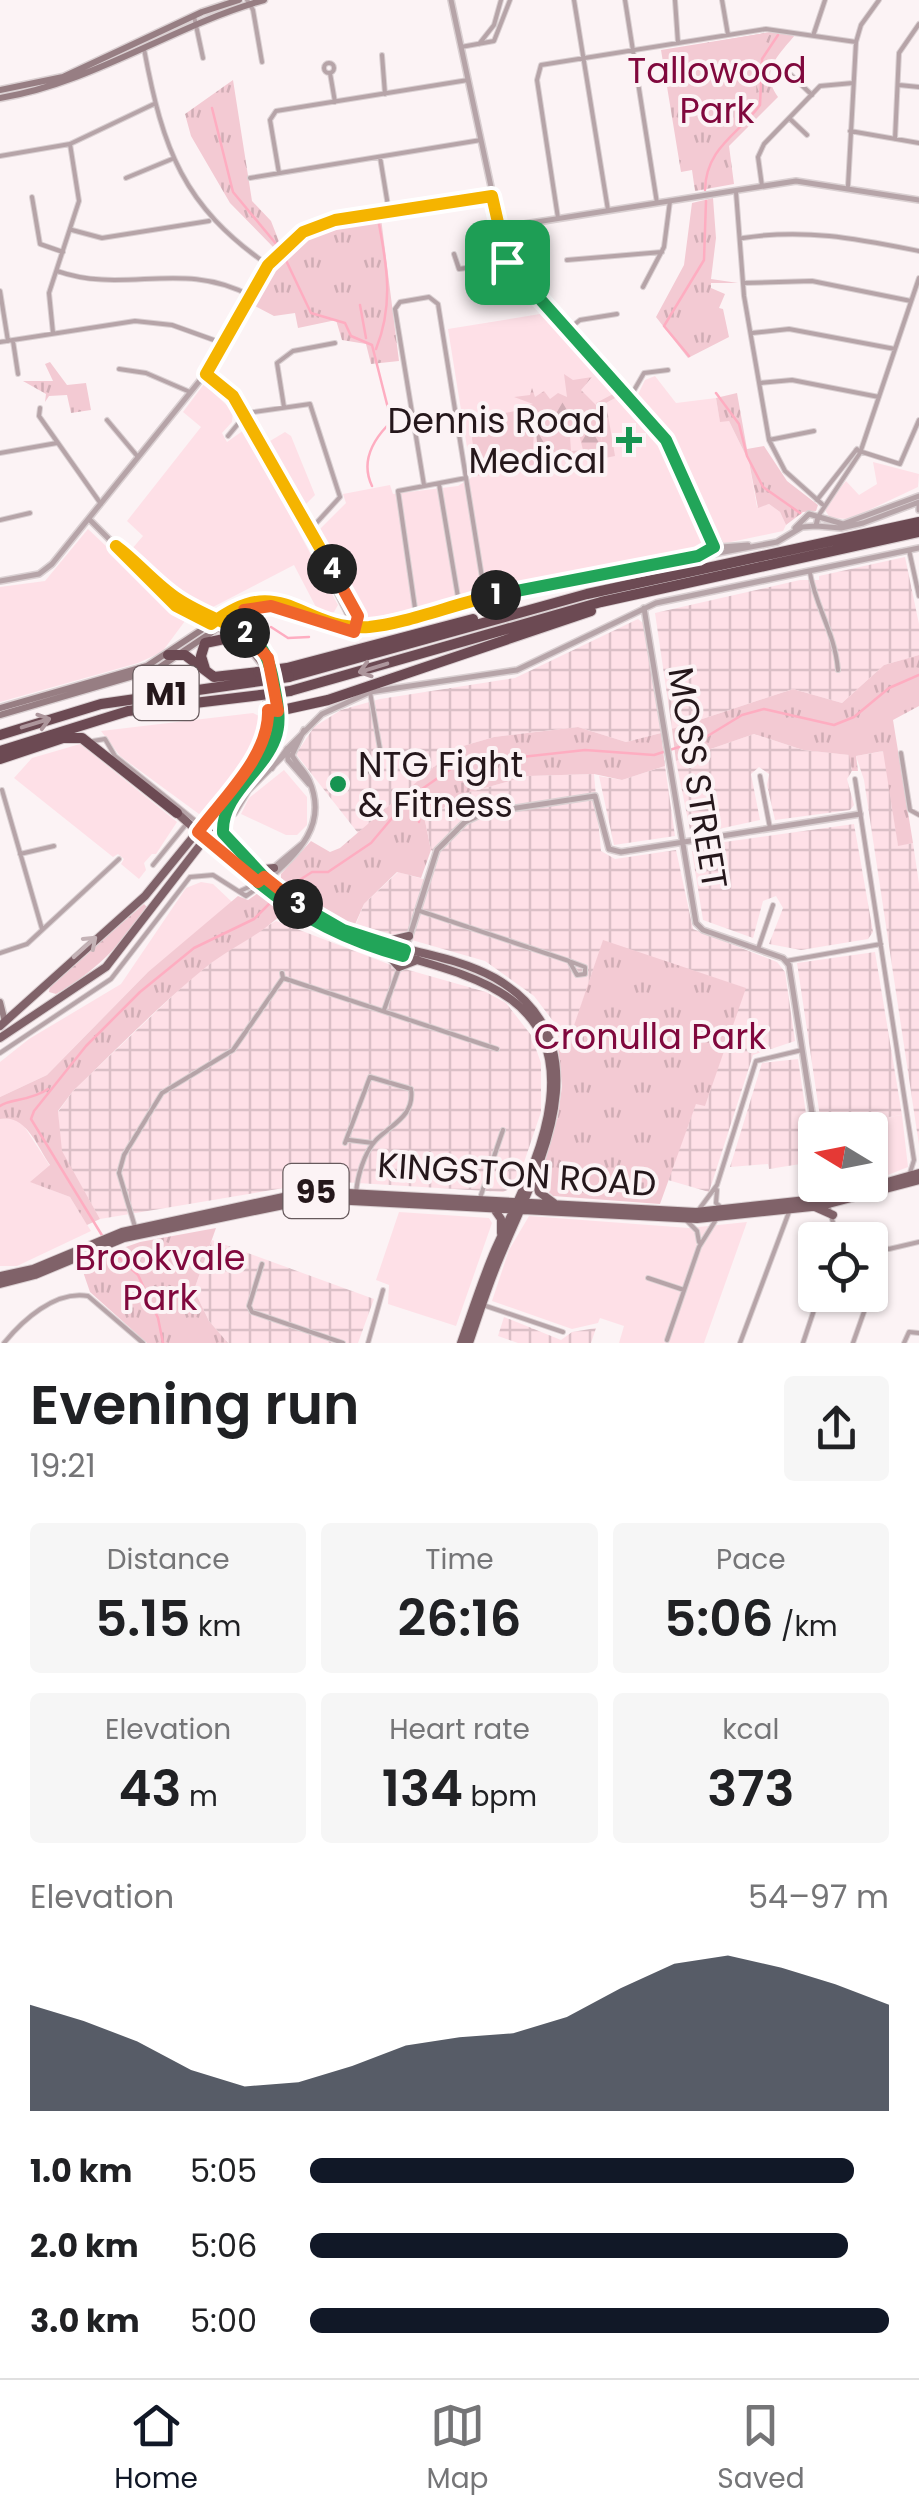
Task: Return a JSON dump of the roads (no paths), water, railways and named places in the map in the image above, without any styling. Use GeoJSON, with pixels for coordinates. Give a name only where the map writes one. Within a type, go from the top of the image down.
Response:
{"type":"FeatureCollection","features":[{"type":"Feature","properties":{"kind":"highway","name":"M1"},"geometry":{"type":"LineString","coordinates":[[0,735],[101,704],[259,672],[288,673],[542,606],[919,522]]}},
{"type":"Feature","properties":{"kind":"highway","name":"M1"},"geometry":{"type":"LineString","coordinates":[[0,751],[128,710],[290,691],[601,602],[919,532]]}},
{"type":"Feature","properties":{"kind":"highway"},"geometry":{"type":"LineString","coordinates":[[273,710],[328,700],[595,610],[601,602]]}},
{"type":"Feature","properties":{"kind":"highway"},"geometry":{"type":"LineString","coordinates":[[224,676],[206,670],[201,651],[212,638],[239,634]]}},
{"type":"Feature","properties":{"kind":"highway"},"geometry":{"type":"LineString","coordinates":[[195,640],[198,666]]}},
{"type":"Feature","properties":{"kind":"highway"},"geometry":{"type":"LineString","coordinates":[[168,655],[182,654],[208,675],[259,672]]}},
{"type":"Feature","properties":{"kind":"highway"},"geometry":{"type":"LineString","coordinates":[[0,759],[67,738],[93,743],[177,812]]}},
{"type":"Feature","properties":{"kind":"main road"},"geometry":{"type":"LineString","coordinates":[[0,90],[68,75],[239,0]]}},
{"type":"Feature","properties":{"kind":"main road"},"geometry":{"type":"LineString","coordinates":[[0,98],[56,88],[144,48],[195,19],[264,0]]}},
{"type":"Feature","properties":{"kind":"main road"},"geometry":{"type":"LineString","coordinates":[[0,712],[137,670],[195,640],[218,623],[239,634],[268,658],[273,744],[235,796],[145,896],[2,1026]]}},
{"type":"Feature","properties":{"kind":"main road"},"geometry":{"type":"LineString","coordinates":[[239,634],[259,672]]}},
{"type":"Feature","properties":{"kind":"main road"},"geometry":{"type":"LineString","coordinates":[[0,712],[137,676],[182,654],[195,640]]}},
{"type":"Feature","properties":{"kind":"main road"},"geometry":{"type":"LineString","coordinates":[[263,695],[273,710]]}},
{"type":"Feature","properties":{"kind":"main road"},"geometry":{"type":"LineString","coordinates":[[2,1026],[36,1013],[85,984],[112,961],[197,849],[204,832],[260,749],[273,710]]}},
{"type":"Feature","properties":{"kind":"main road"},"geometry":{"type":"LineString","coordinates":[[235,796],[222,830],[251,872]]}},
{"type":"Feature","properties":{"kind":"main road"},"geometry":{"type":"LineString","coordinates":[[177,812],[242,858]]}},
{"type":"Feature","properties":{"kind":"main road"},"geometry":{"type":"LineString","coordinates":[[204,832],[231,860]]}},
{"type":"Feature","properties":{"kind":"main road"},"geometry":{"type":"LineString","coordinates":[[197,849],[231,860],[251,872],[322,927],[384,951],[491,976],[526,1004],[541,1025],[553,1053],[558,1092],[535,1176],[461,1343]]}},
{"type":"Feature","properties":{"kind":"main road"},"geometry":{"type":"LineString","coordinates":[[251,872],[276,870],[276,887]]}},
{"type":"Feature","properties":{"kind":"main road"},"geometry":{"type":"LineString","coordinates":[[263,881],[332,924],[496,988],[524,1012],[538,1034],[549,1066],[550,1097],[521,1204],[501,1238],[469,1343]]}},
{"type":"Feature","properties":{"kind":"main road"},"geometry":{"type":"LineString","coordinates":[[378,942],[409,936]]}},
{"type":"Feature","properties":{"kind":"main road"},"geometry":{"type":"LineString","coordinates":[[384,951],[399,967],[417,960]]}},
{"type":"Feature","properties":{"kind":"main road"},"geometry":{"type":"LineString","coordinates":[[0,1002],[16,1011]]}},
{"type":"Feature","properties":{"kind":"main road"},"geometry":{"type":"LineString","coordinates":[[0,1002],[2,1026]]}},
{"type":"Feature","properties":{"kind":"main road"},"geometry":{"type":"LineString","coordinates":[[2,1026],[36,1013]]}},
{"type":"Feature","properties":{"kind":"main road","name":"KINGSTON ROAD"},"geometry":{"type":"LineString","coordinates":[[888,1181],[916,1174]]}},
{"type":"Feature","properties":{"kind":"main road","name":"KINGSTON ROAD"},"geometry":{"type":"LineString","coordinates":[[888,1185],[916,1174]]}},
{"type":"Feature","properties":{"kind":"main road"},"geometry":{"type":"LineString","coordinates":[[535,1176],[540,1192],[554,1203]]}},
{"type":"Feature","properties":{"kind":"main road"},"geometry":{"type":"LineString","coordinates":[[503,1200],[523,1190]]}},
{"type":"Feature","properties":{"kind":"main road","name":"KINGSTON ROAD"},"geometry":{"type":"LineString","coordinates":[[0,1280],[112,1238],[291,1194],[480,1198],[684,1219],[790,1210],[814,1207],[821,1202]]}},
{"type":"Feature","properties":{"kind":"main road","name":"KINGSTON ROAD"},"geometry":{"type":"LineString","coordinates":[[356,1195],[492,1206],[554,1203],[696,1212],[798,1201]]}},
{"type":"Feature","properties":{"kind":"main road"},"geometry":{"type":"LineString","coordinates":[[814,1207],[834,1217],[844,1202]]}},
{"type":"Feature","properties":{"kind":"main road"},"geometry":{"type":"LineString","coordinates":[[492,1206],[500,1219],[501,1238]]}},
{"type":"Feature","properties":{"kind":"street"},"geometry":{"type":"LineString","coordinates":[[451,0],[507,262],[666,440],[718,550]]}},
{"type":"Feature","properties":{"kind":"street"},"geometry":{"type":"LineString","coordinates":[[479,44],[494,24],[502,0]]}},
{"type":"Feature","properties":{"kind":"street"},"geometry":{"type":"LineString","coordinates":[[461,47],[495,39],[510,0]]}},
{"type":"Feature","properties":{"kind":"street"},"geometry":{"type":"LineString","coordinates":[[574,0],[608,210]]}},
{"type":"Feature","properties":{"kind":"street"},"geometry":{"type":"LineString","coordinates":[[624,0],[657,203]]}},
{"type":"Feature","properties":{"kind":"street"},"geometry":{"type":"LineString","coordinates":[[675,0],[678,43]]}},
{"type":"Feature","properties":{"kind":"street"},"geometry":{"type":"LineString","coordinates":[[722,0],[728,35]]}},
{"type":"Feature","properties":{"kind":"street"},"geometry":{"type":"LineString","coordinates":[[814,33],[825,0]]}},
{"type":"Feature","properties":{"kind":"street"},"geometry":{"type":"LineString","coordinates":[[848,186],[856,42],[861,25],[878,0]]}},
{"type":"Feature","properties":{"kind":"street"},"geometry":{"type":"LineString","coordinates":[[248,2],[262,62]]}},
{"type":"Feature","properties":{"kind":"street"},"geometry":{"type":"LineString","coordinates":[[195,19],[203,58]]}},
{"type":"Feature","properties":{"kind":"street"},"geometry":{"type":"LineString","coordinates":[[896,138],[902,42],[919,24]]}},
{"type":"Feature","properties":{"kind":"street"},"geometry":{"type":"LineString","coordinates":[[558,218],[536,72],[548,63],[775,28],[856,42]]}},
{"type":"Feature","properties":{"kind":"street"},"geometry":{"type":"LineString","coordinates":[[144,48],[154,104],[174,158],[209,221],[268,265]]}},
{"type":"Feature","properties":{"kind":"street"},"geometry":{"type":"LineString","coordinates":[[382,55],[385,94]]}},
{"type":"Feature","properties":{"kind":"street"},"geometry":{"type":"LineString","coordinates":[[330,73],[334,102]]}},
{"type":"Feature","properties":{"kind":"street"},"geometry":{"type":"LineString","coordinates":[[791,75],[812,95]]}},
{"type":"Feature","properties":{"kind":"street"},"geometry":{"type":"LineString","coordinates":[[279,173],[272,113],[468,80]]}},
{"type":"Feature","properties":{"kind":"street"},"geometry":{"type":"LineString","coordinates":[[762,186],[761,149],[828,82],[853,83]]}},
{"type":"Feature","properties":{"kind":"street"},"geometry":{"type":"LineString","coordinates":[[898,84],[919,88]]}},
{"type":"Feature","properties":{"kind":"street"},"geometry":{"type":"LineString","coordinates":[[0,156],[70,144],[154,104]]}},
{"type":"Feature","properties":{"kind":"street"},"geometry":{"type":"LineString","coordinates":[[789,118],[807,135]]}},
{"type":"Feature","properties":{"kind":"street"},"geometry":{"type":"LineString","coordinates":[[850,131],[919,142]]}},
{"type":"Feature","properties":{"kind":"street"},"geometry":{"type":"LineString","coordinates":[[250,178],[481,140]]}},
{"type":"Feature","properties":{"kind":"street"},"geometry":{"type":"LineString","coordinates":[[54,334],[48,300],[80,202],[70,144]]}},
{"type":"Feature","properties":{"kind":"street"},"geometry":{"type":"LineString","coordinates":[[380,157],[389,212]]}},
{"type":"Feature","properties":{"kind":"street"},"geometry":{"type":"LineString","coordinates":[[126,178],[174,158]]}},
{"type":"Feature","properties":{"kind":"street"},"geometry":{"type":"LineString","coordinates":[[499,228],[796,181],[919,200]]}},
{"type":"Feature","properties":{"kind":"street"},"geometry":{"type":"LineString","coordinates":[[736,190],[743,238],[743,283],[769,440],[785,471],[820,502]]}},
{"type":"Feature","properties":{"kind":"street"},"geometry":{"type":"LineString","coordinates":[[0,571],[1,581],[43,572],[206,374],[268,265],[288,242],[314,227],[492,196]]}},
{"type":"Feature","properties":{"kind":"street"},"geometry":{"type":"LineString","coordinates":[[32,197],[40,244],[63,252]]}},
{"type":"Feature","properties":{"kind":"street"},"geometry":{"type":"LineString","coordinates":[[643,287],[662,252],[670,201]]}},
{"type":"Feature","properties":{"kind":"street"},"geometry":{"type":"LineString","coordinates":[[72,230],[102,238],[209,221]]}},
{"type":"Feature","properties":{"kind":"street"},"geometry":{"type":"LineString","coordinates":[[743,238],[784,231],[824,232],[919,251]]}},
{"type":"Feature","properties":{"kind":"street"},"geometry":{"type":"LineString","coordinates":[[567,260],[662,252]]}},
{"type":"Feature","properties":{"kind":"street"},"geometry":{"type":"LineString","coordinates":[[454,254],[459,269],[507,262]]}},
{"type":"Feature","properties":{"kind":"street"},"geometry":{"type":"LineString","coordinates":[[57,271],[89,282],[176,276],[204,279],[251,296]]}},
{"type":"Feature","properties":{"kind":"street"},"geometry":{"type":"LineString","coordinates":[[814,527],[820,502],[865,436],[919,278]]}},
{"type":"Feature","properties":{"kind":"street"},"geometry":{"type":"LineString","coordinates":[[743,283],[812,281],[911,301]]}},
{"type":"Feature","properties":{"kind":"street"},"geometry":{"type":"LineString","coordinates":[[0,291],[18,374]]}},
{"type":"Feature","properties":{"kind":"street"},"geometry":{"type":"LineString","coordinates":[[424,485],[395,308],[400,302],[429,297],[436,300],[486,599]]}},
{"type":"Feature","properties":{"kind":"street"},"geometry":{"type":"LineString","coordinates":[[566,331],[580,320],[618,314]]}},
{"type":"Feature","properties":{"kind":"street"},"geometry":{"type":"LineString","coordinates":[[0,342],[135,322],[172,324],[225,344]]}},
{"type":"Feature","properties":{"kind":"street"},"geometry":{"type":"LineString","coordinates":[[750,334],[789,328],[895,349]]}},
{"type":"Feature","properties":{"kind":"street"},"geometry":{"type":"LineString","coordinates":[[284,407],[277,363],[294,351],[336,342]]}},
{"type":"Feature","properties":{"kind":"street"},"geometry":{"type":"LineString","coordinates":[[119,369],[146,374],[190,392]]}},
{"type":"Feature","properties":{"kind":"street"},"geometry":{"type":"LineString","coordinates":[[629,399],[644,373],[668,370]]}},
{"type":"Feature","properties":{"kind":"street"},"geometry":{"type":"LineString","coordinates":[[206,374],[233,396],[334,577],[358,616],[370,626]]}},
{"type":"Feature","properties":{"kind":"street"},"geometry":{"type":"LineString","coordinates":[[758,383],[792,380],[879,396]]}},
{"type":"Feature","properties":{"kind":"street"},"geometry":{"type":"LineString","coordinates":[[228,436],[245,417],[284,407],[312,406],[340,497],[310,530]]}},
{"type":"Feature","properties":{"kind":"street"},"geometry":{"type":"LineString","coordinates":[[40,408],[39,416],[101,504]]}},
{"type":"Feature","properties":{"kind":"street"},"geometry":{"type":"LineString","coordinates":[[108,420],[138,457]]}},
{"type":"Feature","properties":{"kind":"street"},"geometry":{"type":"LineString","coordinates":[[858,451],[902,463],[919,420]]}},
{"type":"Feature","properties":{"kind":"street"},"geometry":{"type":"LineString","coordinates":[[769,440],[814,431]]}},
{"type":"Feature","properties":{"kind":"street"},"geometry":{"type":"LineString","coordinates":[[0,453],[57,443]]}},
{"type":"Feature","properties":{"kind":"street"},"geometry":{"type":"LineString","coordinates":[[417,616],[397,495],[402,488],[466,478]]}},
{"type":"Feature","properties":{"kind":"street"},"geometry":{"type":"LineString","coordinates":[[439,483],[459,603]]}},
{"type":"Feature","properties":{"kind":"street"},"geometry":{"type":"LineString","coordinates":[[292,504],[334,577],[354,629]]}},
{"type":"Feature","properties":{"kind":"street"},"geometry":{"type":"LineString","coordinates":[[718,550],[777,542],[802,527],[847,527],[919,505]]}},
{"type":"Feature","properties":{"kind":"street"},"geometry":{"type":"LineString","coordinates":[[218,623],[227,612],[244,603],[268,600],[354,629],[459,603],[776,539],[806,515],[844,524],[919,505]]}},
{"type":"Feature","properties":{"kind":"street"},"geometry":{"type":"LineString","coordinates":[[0,520],[30,513]]}},
{"type":"Feature","properties":{"kind":"street"},"geometry":{"type":"LineString","coordinates":[[89,519],[193,617],[218,623],[244,610],[271,606],[354,629],[486,599]]}},
{"type":"Feature","properties":{"kind":"street"},"geometry":{"type":"LineString","coordinates":[[116,546],[170,593],[218,623]]}},
{"type":"Feature","properties":{"kind":"street"},"geometry":{"type":"LineString","coordinates":[[235,814],[248,791],[289,754],[306,727],[329,709],[370,692],[527,666],[644,608],[919,548]]}},
{"type":"Feature","properties":{"kind":"street"},"geometry":{"type":"LineString","coordinates":[[909,550],[919,596]]}},
{"type":"Feature","properties":{"kind":"street"},"geometry":{"type":"LineString","coordinates":[[810,573],[816,602],[833,632],[838,670]]}},
{"type":"Feature","properties":{"kind":"street","name":"MOSS STREET"},"geometry":{"type":"LineString","coordinates":[[644,608],[698,927],[786,960]]}},
{"type":"Feature","properties":{"kind":"street"},"geometry":{"type":"LineString","coordinates":[[239,634],[244,610]]}},
{"type":"Feature","properties":{"kind":"street"},"geometry":{"type":"LineString","coordinates":[[201,611],[227,612]]}},
{"type":"Feature","properties":{"kind":"street"},"geometry":{"type":"LineString","coordinates":[[354,629],[358,616]]}},
{"type":"Feature","properties":{"kind":"street"},"geometry":{"type":"LineString","coordinates":[[193,617],[195,640]]}},
{"type":"Feature","properties":{"kind":"street"},"geometry":{"type":"LineString","coordinates":[[364,774],[378,765],[381,756],[370,692]]}},
{"type":"Feature","properties":{"kind":"street"},"geometry":{"type":"LineString","coordinates":[[93,743],[97,738],[105,739],[114,755],[204,832]]}},
{"type":"Feature","properties":{"kind":"street"},"geometry":{"type":"LineString","coordinates":[[901,753],[916,815]]}},
{"type":"Feature","properties":{"kind":"street"},"geometry":{"type":"LineString","coordinates":[[277,766],[289,754]]}},
{"type":"Feature","properties":{"kind":"street"},"geometry":{"type":"LineString","coordinates":[[0,1052],[117,973],[186,880],[211,874],[247,896],[304,842],[316,814],[310,784],[289,754]]}},
{"type":"Feature","properties":{"kind":"street"},"geometry":{"type":"LineString","coordinates":[[760,776],[770,828]]}},
{"type":"Feature","properties":{"kind":"street"},"geometry":{"type":"LineString","coordinates":[[855,779],[916,1174]]}},
{"type":"Feature","properties":{"kind":"street"},"geometry":{"type":"LineString","coordinates":[[2,790],[42,930]]}},
{"type":"Feature","properties":{"kind":"street"},"geometry":{"type":"LineString","coordinates":[[384,1010],[437,850],[468,819],[595,796],[605,841],[614,852],[860,814]]}},
{"type":"Feature","properties":{"kind":"street"},"geometry":{"type":"LineString","coordinates":[[153,865],[188,822]]}},
{"type":"Feature","properties":{"kind":"street"},"geometry":{"type":"LineString","coordinates":[[20,854],[54,846]]}},
{"type":"Feature","properties":{"kind":"street"},"geometry":{"type":"LineString","coordinates":[[0,953],[22,947],[119,859]]}},
{"type":"Feature","properties":{"kind":"street"},"geometry":{"type":"LineString","coordinates":[[249,890],[251,872]]}},
{"type":"Feature","properties":{"kind":"street"},"geometry":{"type":"LineString","coordinates":[[236,890],[249,890],[263,881]]}},
{"type":"Feature","properties":{"kind":"street"},"geometry":{"type":"LineString","coordinates":[[758,949],[773,905]]}},
{"type":"Feature","properties":{"kind":"street"},"geometry":{"type":"LineString","coordinates":[[417,910],[569,961]]}},
{"type":"Feature","properties":{"kind":"street"},"geometry":{"type":"LineString","coordinates":[[812,1112],[786,960],[882,944]]}},
{"type":"Feature","properties":{"kind":"street"},"geometry":{"type":"LineString","coordinates":[[136,1231],[119,1177],[131,1144],[162,1093],[233,1050],[283,976],[497,1050]]}},
{"type":"Feature","properties":{"kind":"street"},"geometry":{"type":"LineString","coordinates":[[725,1210],[716,1203],[717,1185],[756,1061],[802,1050]]}},
{"type":"Feature","properties":{"kind":"street"},"geometry":{"type":"LineString","coordinates":[[356,1195],[367,1154],[374,1143],[403,1119],[413,1090],[370,1075],[347,1142],[374,1143]]}},
{"type":"Feature","properties":{"kind":"street"},"geometry":{"type":"LineString","coordinates":[[480,1198],[503,1130]]}},
{"type":"Feature","properties":{"kind":"street"},"geometry":{"type":"LineString","coordinates":[[362,1144],[367,1154]]}},
{"type":"Feature","properties":{"kind":"street"},"geometry":{"type":"LineString","coordinates":[[914,1160],[916,1174]]}},
{"type":"Feature","properties":{"kind":"street"},"geometry":{"type":"LineString","coordinates":[[696,1212],[717,1185]]}},
{"type":"Feature","properties":{"kind":"street"},"geometry":{"type":"LineString","coordinates":[[828,1202],[835,1222]]}},
{"type":"Feature","properties":{"kind":"street"},"geometry":{"type":"LineString","coordinates":[[740,1343],[780,1225],[790,1210]]}},
{"type":"Feature","properties":{"kind":"street"},"geometry":{"type":"LineString","coordinates":[[770,1212],[780,1225]]}},
{"type":"Feature","properties":{"kind":"street"},"geometry":{"type":"LineString","coordinates":[[666,1340],[698,1247],[717,1218]]}},
{"type":"Feature","properties":{"kind":"street"},"geometry":{"type":"LineString","coordinates":[[684,1219],[697,1230],[698,1247]]}},
{"type":"Feature","properties":{"kind":"street"},"geometry":{"type":"LineString","coordinates":[[888,1248],[919,1242]]}},
{"type":"Feature","properties":{"kind":"street"},"geometry":{"type":"LineString","coordinates":[[262,1264],[249,1306],[252,1312],[343,1343]]}},
{"type":"Feature","properties":{"kind":"street"},"geometry":{"type":"LineString","coordinates":[[648,1278],[684,1290]]}},
{"type":"Feature","properties":{"kind":"street"},"geometry":{"type":"LineString","coordinates":[[368,1343],[383,1290]]}},
{"type":"Feature","properties":{"kind":"street"},"geometry":{"type":"LineString","coordinates":[[4,1343],[22,1320],[77,1294],[88,1296],[143,1343]]}},
{"type":"Feature","properties":{"kind":"street"},"geometry":{"type":"LineString","coordinates":[[479,1303],[563,1332]]}},
{"type":"Feature","properties":{"kind":"street"},"geometry":{"type":"LineString","coordinates":[[803,1343],[814,1312]]}},
{"type":"Feature","properties":{"kind":"street"},"geometry":{"type":"LineString","coordinates":[[853,1343],[864,1312]]}},
{"type":"Feature","properties":{"kind":"street"},"geometry":{"type":"LineString","coordinates":[[904,1343],[909,1332],[919,1333]]}},
{"type":"Feature","properties":{"kind":"waterway"},"geometry":{"type":"LineString","coordinates":[[705,190],[717,152],[760,105],[762,59],[778,35]]}},
{"type":"Feature","properties":{"kind":"waterway"},"geometry":{"type":"LineString","coordinates":[[212,108],[233,192],[277,245]]}},
{"type":"Feature","properties":{"kind":"waterway"},"geometry":{"type":"LineString","coordinates":[[689,356],[664,326],[704,260],[706,201]]}},
{"type":"Feature","properties":{"kind":"waterway"},"geometry":{"type":"LineString","coordinates":[[376,349],[387,300],[378,219]]}},
{"type":"Feature","properties":{"kind":"waterway"},"geometry":{"type":"LineString","coordinates":[[283,254],[311,313],[345,323],[351,336],[372,345],[391,420]]}},
{"type":"Feature","properties":{"kind":"waterway"},"geometry":{"type":"LineString","coordinates":[[360,305],[366,338]]}},
{"type":"Feature","properties":{"kind":"waterway"},"geometry":{"type":"LineString","coordinates":[[716,393],[739,424],[747,456],[763,487],[800,513]]}},
{"type":"Feature","properties":{"kind":"waterway"},"geometry":{"type":"LineString","coordinates":[[372,486],[367,469],[369,454],[387,426]]}},
{"type":"Feature","properties":{"kind":"waterway"},"geometry":{"type":"LineString","coordinates":[[271,627],[288,638],[309,637]]}},
{"type":"Feature","properties":{"kind":"waterway"},"geometry":{"type":"LineString","coordinates":[[287,888],[312,872],[328,872],[371,843],[409,798],[458,764],[585,750],[654,755],[701,740],[742,715],[764,709],[834,725],[854,717],[889,688],[919,675]]}},
{"type":"Feature","properties":{"kind":"waterway"},"geometry":{"type":"LineString","coordinates":[[419,822],[422,789]]}},
{"type":"Feature","properties":{"kind":"waterway"},"geometry":{"type":"LineString","coordinates":[[103,1237],[31,1119],[34,1111],[86,1046],[140,992],[194,948],[254,919],[269,904]]}},
{"type":"Feature","properties":{"kind":"waterway"},"geometry":{"type":"LineString","coordinates":[[0,1106],[48,1089]]}},
{"type":"Feature","properties":{"kind":"waterway"},"geometry":{"type":"LineString","coordinates":[[109,1249],[138,1275],[158,1318],[163,1343]]}},
{"type":"Feature","properties":{"kind":"place","name":"Dennis Road Medical"},"geometry":{"type":"Point","coordinates":[629,440]}},
{"type":"Feature","properties":{"kind":"place","name":"NTG Fight & Fitness"},"geometry":{"type":"Point","coordinates":[338,784]}},
{"type":"Feature","properties":{"kind":"park label","name":"Tallowood Park"},"geometry":{"type":"Point","coordinates":[717,90]}},
{"type":"Feature","properties":{"kind":"park label","name":"Cronulla Park"},"geometry":{"type":"Point","coordinates":[650,1036]}},
{"type":"Feature","properties":{"kind":"park label","name":"Brookvale Park"},"geometry":{"type":"Point","coordinates":[160,1277]}}]}
